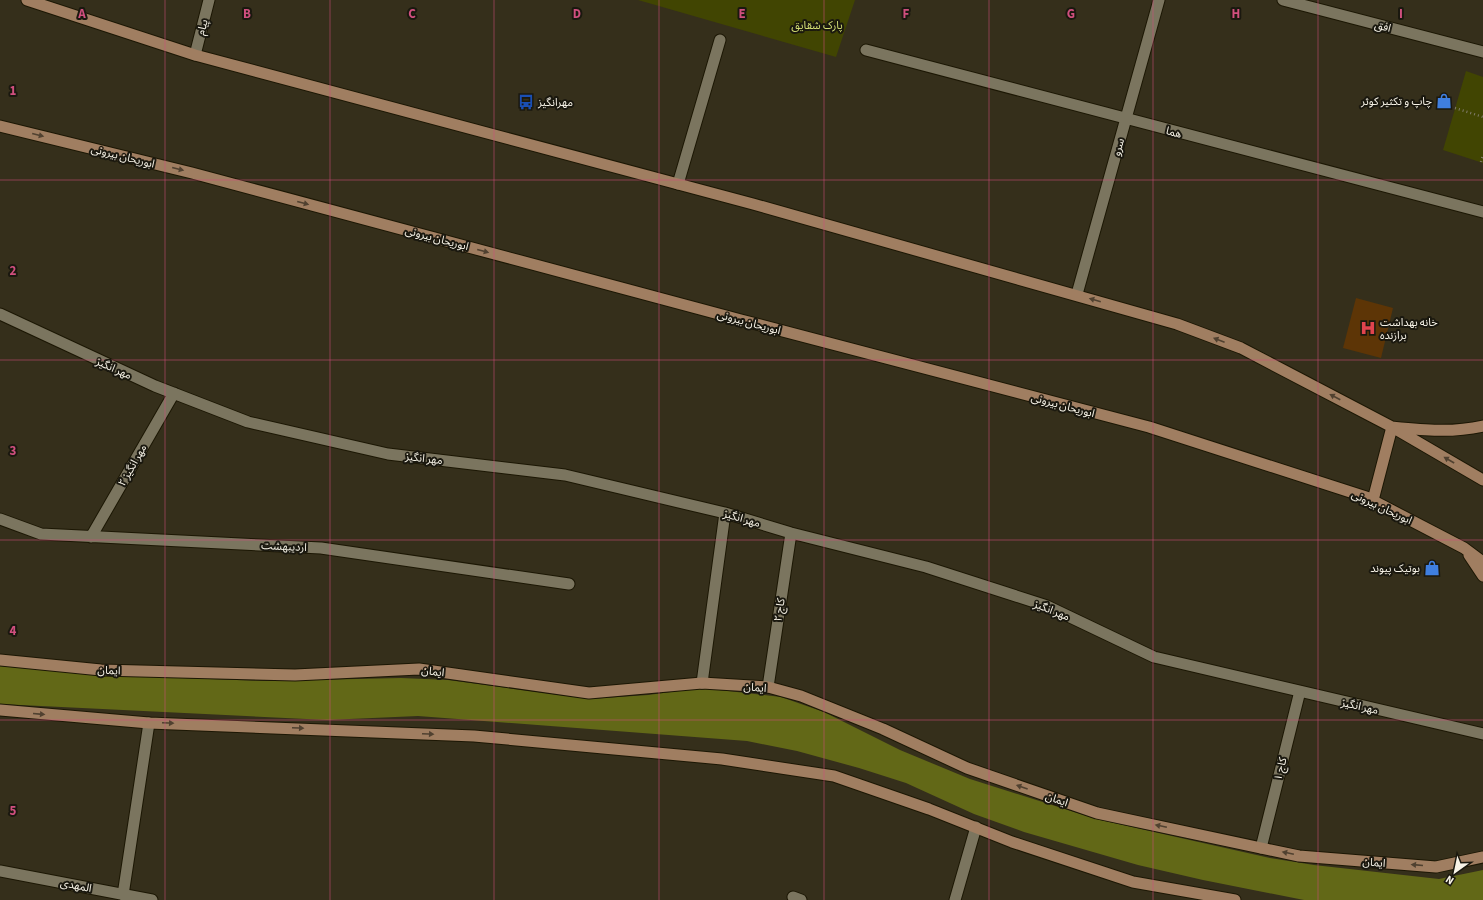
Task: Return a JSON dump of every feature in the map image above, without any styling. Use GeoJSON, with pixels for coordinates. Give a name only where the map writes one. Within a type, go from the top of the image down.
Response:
{"type":"FeatureCollection","features":[{"type":"Feature","properties":{"kind":"main road"},"geometry":{"type":"LineString","coordinates":[[27,0],[195,54],[678,184],[1077,294],[1177,324],[1241,348],[1392,427],[1483,480]]}},
{"type":"Feature","properties":{"kind":"main road","name":"ابوریحان بیرونی"},"geometry":{"type":"LineString","coordinates":[[0,126],[192,173],[1148,427],[1373,500],[1464,548],[1483,562]]}},
{"type":"Feature","properties":{"kind":"main road"},"geometry":{"type":"LineString","coordinates":[[1392,427],[1431,431],[1468,429],[1483,426]]}},
{"type":"Feature","properties":{"kind":"main road"},"geometry":{"type":"LineString","coordinates":[[1373,500],[1392,427]]}},
{"type":"Feature","properties":{"kind":"main road"},"geometry":{"type":"LineString","coordinates":[[1464,548],[1483,576]]}},
{"type":"Feature","properties":{"kind":"main road","name":"ایمان"},"geometry":{"type":"LineString","coordinates":[[0,660],[101,670],[295,675],[419,669],[589,693],[702,683],[768,687],[801,696],[883,729],[967,768],[1097,813],[1299,856],[1436,867],[1483,857]]}},
{"type":"Feature","properties":{"kind":"main road"},"geometry":{"type":"LineString","coordinates":[[0,710],[149,723],[474,736],[722,759],[834,776],[976,827],[1012,842],[1133,882],[1205,897],[1235,900]]}},
{"type":"Feature","properties":{"kind":"street","name":"پیام"},"geometry":{"type":"LineString","coordinates":[[195,54],[210,0]]}},
{"type":"Feature","properties":{"kind":"street","name":"سرو"},"geometry":{"type":"LineString","coordinates":[[1077,294],[1159,0]]}},
{"type":"Feature","properties":{"kind":"street","name":"افق"},"geometry":{"type":"LineString","coordinates":[[1283,0],[1483,52]]}},
{"type":"Feature","properties":{"kind":"street"},"geometry":{"type":"LineString","coordinates":[[678,184],[720,40]]}},
{"type":"Feature","properties":{"kind":"street","name":"هما"},"geometry":{"type":"LineString","coordinates":[[866,50],[1483,212]]}},
{"type":"Feature","properties":{"kind":"street","name":"مهر انگیز"},"geometry":{"type":"LineString","coordinates":[[0,314],[174,393],[248,422],[388,454],[565,475],[725,513],[791,533],[926,567],[1046,606],[1154,657],[1483,734]]}},
{"type":"Feature","properties":{"kind":"street","name":"مهر انگیز ۲"},"geometry":{"type":"LineString","coordinates":[[90,536],[174,393]]}},
{"type":"Feature","properties":{"kind":"street"},"geometry":{"type":"LineString","coordinates":[[702,683],[712,599],[725,513]]}},
{"type":"Feature","properties":{"kind":"street","name":"اردیبهشت"},"geometry":{"type":"LineString","coordinates":[[0,519],[41,534],[321,548],[569,584]]}},
{"type":"Feature","properties":{"kind":"street","name":"کاج ۲"},"geometry":{"type":"LineString","coordinates":[[768,687],[791,533]]}},
{"type":"Feature","properties":{"kind":"street","name":"کاج ۱"},"geometry":{"type":"LineString","coordinates":[[1261,848],[1300,691]]}},
{"type":"Feature","properties":{"kind":"street"},"geometry":{"type":"LineString","coordinates":[[123,894],[149,723]]}},
{"type":"Feature","properties":{"kind":"street"},"geometry":{"type":"LineString","coordinates":[[955,900],[976,827]]}},
{"type":"Feature","properties":{"kind":"street","name":"المهدی"},"geometry":{"type":"LineString","coordinates":[[0,871],[152,900]]}},
{"type":"Feature","properties":{"kind":"path"},"geometry":{"type":"LineString","coordinates":[[1455,108],[1483,117]]}},
{"type":"Feature","properties":{"kind":"path"},"geometry":{"type":"LineString","coordinates":[[1481,162],[1483,155]]}},
{"type":"Feature","properties":{"kind":"green space","name":"پارک شقایق"},"geometry":{"type":"Polygon","coordinates":[[[638,0],[855,0],[836,57],[638,0]]]}},
{"type":"Feature","properties":{"kind":"green space"},"geometry":{"type":"Polygon","coordinates":[[[1466,71],[1483,77],[1483,163],[1443,150],[1466,71]]]}},
{"type":"Feature","properties":{"kind":"green space"},"geometry":{"type":"Polygon","coordinates":[[[0,666],[103,675],[266,681],[401,678],[448,680],[589,699],[648,695],[701,688],[781,697],[824,712],[900,750],[970,779],[1096,819],[1270,858],[1314,865],[1439,879],[1483,870],[1483,900],[1304,900],[1203,880],[1138,865],[1024,832],[974,814],[906,783],[859,768],[797,751],[747,741],[418,716],[327,720],[0,704],[0,666]]]}},
{"type":"Feature","properties":{"kind":"building","name":"خانه بهداشت برازنده"},"geometry":{"type":"Polygon","coordinates":[[[1356,298],[1393,308],[1381,358],[1343,348],[1356,298]]]}},
{"type":"Feature","properties":{"kind":"place","name":"چاپ و تکثیر کوثر"},"geometry":{"type":"Point","coordinates":[1444,101]}},
{"type":"Feature","properties":{"kind":"place","name":"مهرانگیز"},"geometry":{"type":"Point","coordinates":[526,102]}},
{"type":"Feature","properties":{"kind":"place","name":"خانه بهداشت برازنده"},"geometry":{"type":"Point","coordinates":[1368,328]}},
{"type":"Feature","properties":{"kind":"place","name":"بوتیک پیوند"},"geometry":{"type":"Point","coordinates":[1432,568]}}]}
